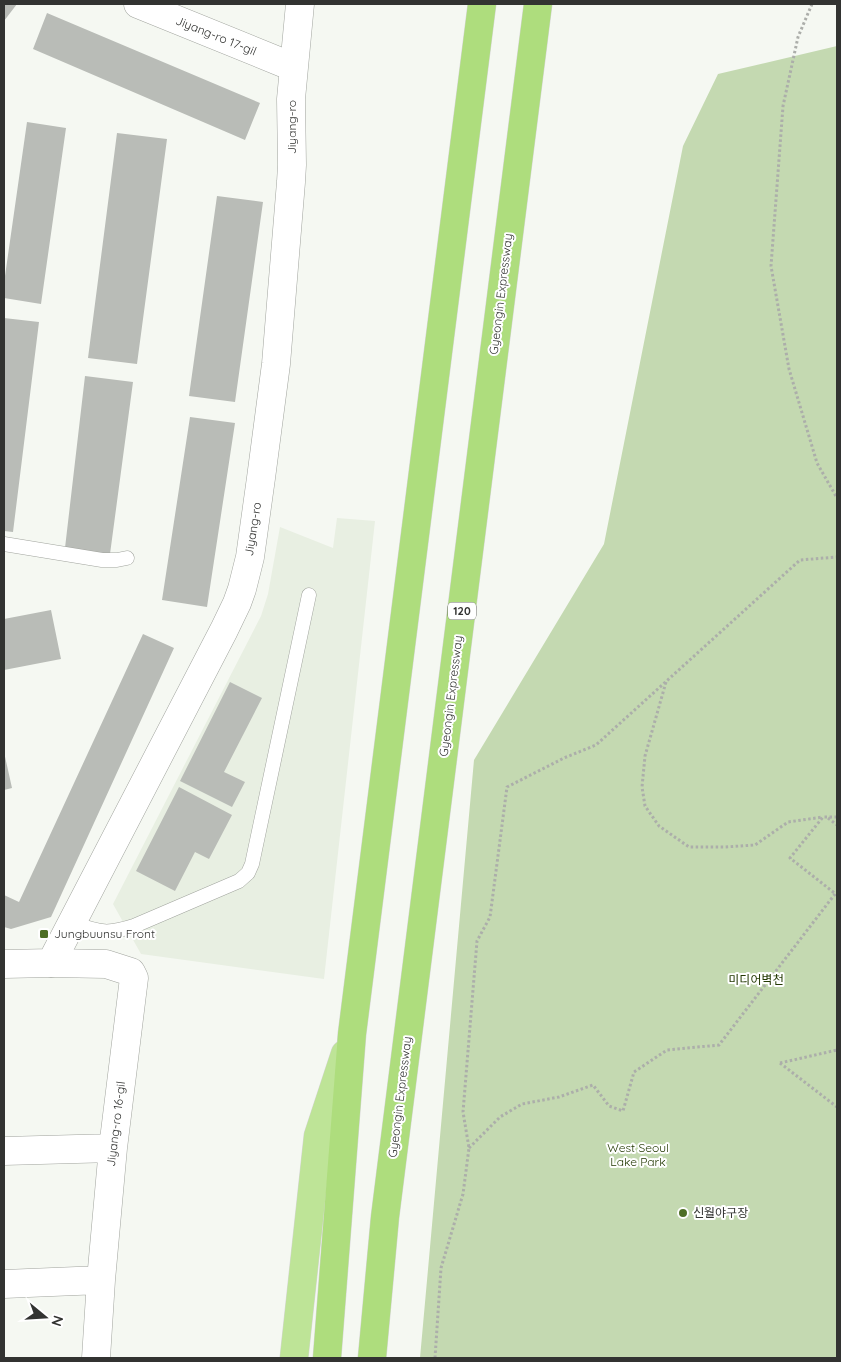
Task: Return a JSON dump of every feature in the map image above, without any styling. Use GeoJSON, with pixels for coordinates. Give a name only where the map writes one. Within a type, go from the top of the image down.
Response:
{"type":"FeatureCollection","features":[{"type":"Feature","properties":{"kind":"highway"},"geometry":{"type":"LineString","coordinates":[[327,1358],[352,1034],[482,4]]}},
{"type":"Feature","properties":{"kind":"highway","name":"Gyeongin Expressway"},"geometry":{"type":"LineString","coordinates":[[372,1358],[385,1217],[538,4]]}},
{"type":"Feature","properties":{"kind":"highway"},"geometry":{"type":"LineString","coordinates":[[294,1358],[318,1136],[352,1034]]}},
{"type":"Feature","properties":{"kind":"highway"},"geometry":{"type":"LineString","coordinates":[[385,1217],[389,1358]]}},
{"type":"Feature","properties":{"kind":"street","name":"Jiyang-ro 17-gil"},"geometry":{"type":"LineString","coordinates":[[138,4],[293,67]]}},
{"type":"Feature","properties":{"kind":"street","name":"Jiyang-ro"},"geometry":{"type":"LineString","coordinates":[[51,963],[224,630],[237,603],[250,557],[276,364],[292,165],[293,67],[300,4]]}},
{"type":"Feature","properties":{"kind":"street"},"geometry":{"type":"LineString","coordinates":[[4,964],[51,963]]}},
{"type":"Feature","properties":{"kind":"street","name":"Jiyang-ro 16-gil"},"geometry":{"type":"LineString","coordinates":[[51,963],[106,964],[133,974],[113,1148],[96,1358]]}},
{"type":"Feature","properties":{"kind":"street"},"geometry":{"type":"LineString","coordinates":[[4,1151],[113,1148]]}},
{"type":"Feature","properties":{"kind":"street"},"geometry":{"type":"LineString","coordinates":[[4,1284],[101,1280]]}},
{"type":"Feature","properties":{"kind":"lane"},"geometry":{"type":"LineString","coordinates":[[4,544],[102,560],[127,558]]}},
{"type":"Feature","properties":{"kind":"lane"},"geometry":{"type":"LineString","coordinates":[[72,923],[99,931],[118,932],[239,881],[248,873],[252,864],[309,595]]}},
{"type":"Feature","properties":{"kind":"path"},"geometry":{"type":"LineString","coordinates":[[812,4],[798,37],[784,106],[771,266],[789,369],[817,462],[837,498]]}},
{"type":"Feature","properties":{"kind":"path"},"geometry":{"type":"LineString","coordinates":[[435,1358],[440,1268],[463,1194],[469,1148],[463,1112],[477,940],[490,917],[508,787],[564,758],[596,746],[800,560],[837,557]]}},
{"type":"Feature","properties":{"kind":"path"},"geometry":{"type":"LineString","coordinates":[[666,682],[645,756],[642,787],[645,806],[659,826],[689,847],[725,847],[755,845],[788,822],[837,817]]}},
{"type":"Feature","properties":{"kind":"path"},"geometry":{"type":"LineString","coordinates":[[824,817],[837,825]]}},
{"type":"Feature","properties":{"kind":"path"},"geometry":{"type":"LineString","coordinates":[[469,1148],[500,1117],[522,1104],[559,1097],[593,1085],[608,1106],[623,1111],[634,1072],[667,1050],[719,1045],[836,894],[790,858],[824,817]]}},
{"type":"Feature","properties":{"kind":"path"},"geometry":{"type":"LineString","coordinates":[[837,1050],[780,1063],[837,1106]]}},
{"type":"Feature","properties":{"kind":"shaded area"},"geometry":{"type":"Polygon","coordinates":[[[337,518],[375,521],[324,979],[141,954],[113,904],[261,616],[268,594],[280,527],[333,548],[337,518]]]}},
{"type":"Feature","properties":{"kind":"green space","name":"West Seoul Lake Park"},"geometry":{"type":"Polygon","coordinates":[[[837,46],[837,1358],[420,1358],[474,760],[604,544],[683,146],[718,74],[837,46]]]}},
{"type":"Feature","properties":{"kind":"building"},"geometry":{"type":"Polygon","coordinates":[[[4,4],[17,4],[4,21],[4,4]]]}},
{"type":"Feature","properties":{"kind":"building"},"geometry":{"type":"Polygon","coordinates":[[[47,13],[260,103],[245,140],[33,49],[47,13]]]}},
{"type":"Feature","properties":{"kind":"building"},"geometry":{"type":"Polygon","coordinates":[[[27,122],[66,128],[41,304],[4,298],[4,283],[27,122]]]}},
{"type":"Feature","properties":{"kind":"building"},"geometry":{"type":"Polygon","coordinates":[[[117,133],[167,139],[137,364],[88,358],[117,133]]]}},
{"type":"Feature","properties":{"kind":"building"},"geometry":{"type":"Polygon","coordinates":[[[217,196],[263,202],[235,402],[189,396],[217,196]]]}},
{"type":"Feature","properties":{"kind":"building"},"geometry":{"type":"Polygon","coordinates":[[[4,318],[39,322],[13,532],[4,531],[4,318]]]}},
{"type":"Feature","properties":{"kind":"building"},"geometry":{"type":"Polygon","coordinates":[[[85,376],[133,382],[110,554],[65,548],[85,376]]]}},
{"type":"Feature","properties":{"kind":"building"},"geometry":{"type":"Polygon","coordinates":[[[190,417],[235,423],[207,607],[162,600],[190,417]]]}},
{"type":"Feature","properties":{"kind":"building"},"geometry":{"type":"Polygon","coordinates":[[[51,610],[61,659],[4,670],[4,619],[51,610]]]}},
{"type":"Feature","properties":{"kind":"building"},"geometry":{"type":"Polygon","coordinates":[[[143,634],[174,648],[51,917],[11,929],[4,927],[4,895],[19,902],[143,634]]]}},
{"type":"Feature","properties":{"kind":"building"},"geometry":{"type":"Polygon","coordinates":[[[230,682],[262,698],[224,772],[245,782],[232,807],[180,781],[230,682]]]}},
{"type":"Feature","properties":{"kind":"building"},"geometry":{"type":"Polygon","coordinates":[[[4,752],[12,788],[4,790],[4,752]]]}},
{"type":"Feature","properties":{"kind":"building"},"geometry":{"type":"Polygon","coordinates":[[[179,787],[232,815],[209,859],[195,852],[175,891],[136,871],[179,787]]]}},
{"type":"Feature","properties":{"kind":"place","name":"Jungbuunsu Front"},"geometry":{"type":"Point","coordinates":[44,934]}},
{"type":"Feature","properties":{"kind":"place","name":"신월야구장"},"geometry":{"type":"Point","coordinates":[683,1213]}},
{"type":"Feature","properties":{"kind":"park label","name":"미디어벽천"},"geometry":{"type":"Point","coordinates":[756,980]}}]}
